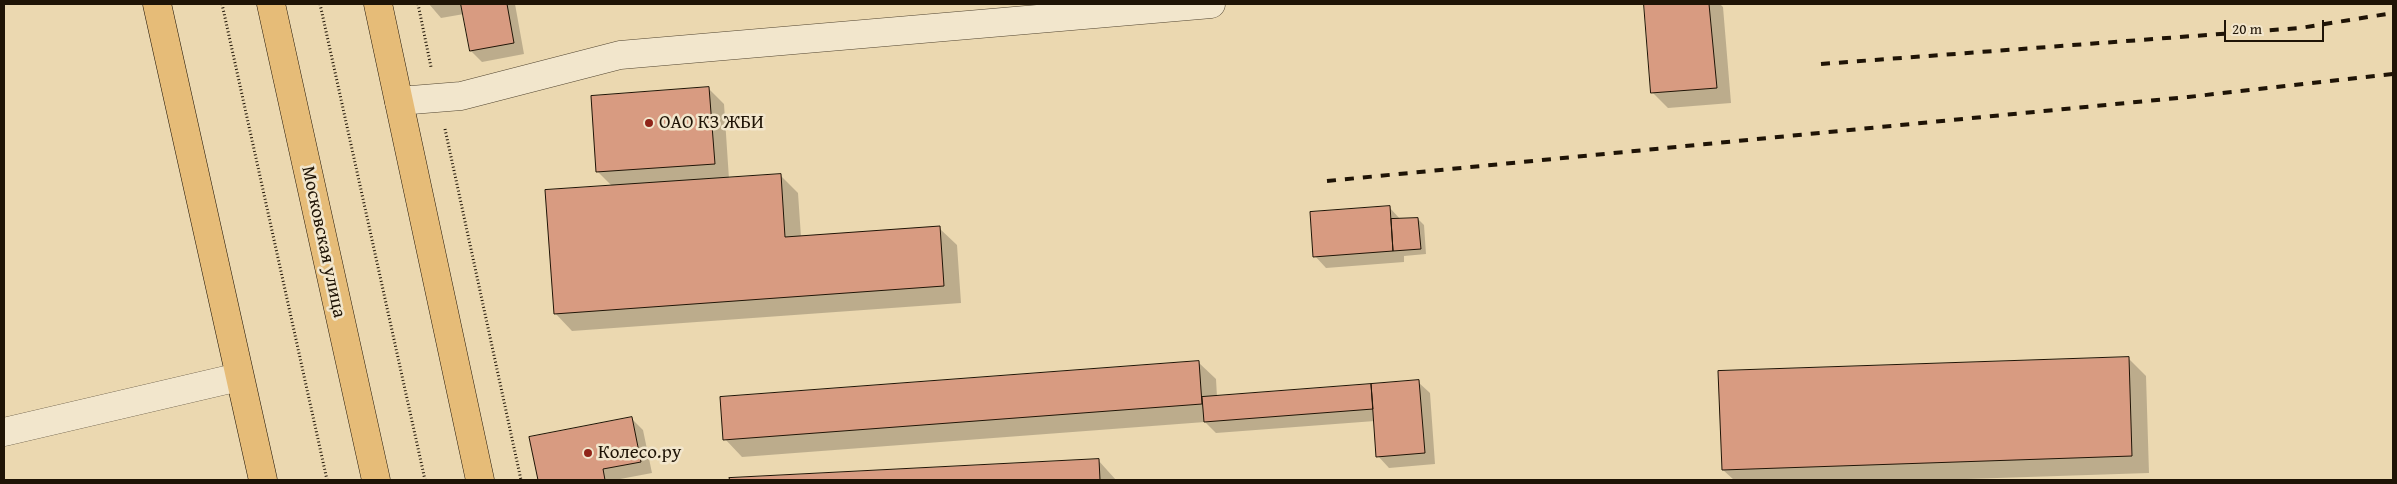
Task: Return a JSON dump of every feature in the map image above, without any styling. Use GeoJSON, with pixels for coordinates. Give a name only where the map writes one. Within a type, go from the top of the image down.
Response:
{"type":"FeatureCollection","features":[{"type":"Feature","properties":{"kind":"main road"},"geometry":{"type":"LineString","coordinates":[[157,4],[263,480]]}},
{"type":"Feature","properties":{"kind":"main road","name":"Московская улица"},"geometry":{"type":"LineString","coordinates":[[271,4],[376,480]]}},
{"type":"Feature","properties":{"kind":"main road"},"geometry":{"type":"LineString","coordinates":[[378,4],[480,480]]}},
{"type":"Feature","properties":{"kind":"lane"},"geometry":{"type":"LineString","coordinates":[[399,101],[462,96],[620,55],[1211,4]]}},
{"type":"Feature","properties":{"kind":"lane"},"geometry":{"type":"LineString","coordinates":[[4,432],[239,377]]}},
{"type":"Feature","properties":{"kind":"path"},"geometry":{"type":"LineString","coordinates":[[222,4],[327,480]]}},
{"type":"Feature","properties":{"kind":"path"},"geometry":{"type":"LineString","coordinates":[[320,4],[425,480]]}},
{"type":"Feature","properties":{"kind":"path"},"geometry":{"type":"LineString","coordinates":[[418,4],[521,480]]}},
{"type":"Feature","properties":{"kind":"building"},"geometry":{"type":"Polygon","coordinates":[[[461,4],[507,4],[514,43],[470,51],[461,4]]]}},
{"type":"Feature","properties":{"kind":"building"},"geometry":{"type":"Polygon","coordinates":[[[1644,4],[1709,4],[1717,88],[1651,93],[1644,4]]]}},
{"type":"Feature","properties":{"kind":"building"},"geometry":{"type":"Polygon","coordinates":[[[709,87],[715,164],[596,172],[591,96],[709,87]]]}},
{"type":"Feature","properties":{"kind":"building"},"geometry":{"type":"Polygon","coordinates":[[[781,174],[785,237],[940,226],[944,286],[554,314],[545,190],[781,174]]]}},
{"type":"Feature","properties":{"kind":"building"},"geometry":{"type":"Polygon","coordinates":[[[1390,206],[1393,251],[1313,257],[1310,212],[1390,206]]]}},
{"type":"Feature","properties":{"kind":"building"},"geometry":{"type":"Polygon","coordinates":[[[1418,218],[1421,249],[1393,251],[1391,219],[1418,218]]]}},
{"type":"Feature","properties":{"kind":"building"},"geometry":{"type":"Polygon","coordinates":[[[2129,357],[2132,456],[1722,470],[1718,371],[2129,357]]]}},
{"type":"Feature","properties":{"kind":"building"},"geometry":{"type":"Polygon","coordinates":[[[1199,361],[1202,404],[723,440],[720,397],[1199,361]]]}},
{"type":"Feature","properties":{"kind":"building"},"geometry":{"type":"Polygon","coordinates":[[[1419,380],[1425,453],[1376,457],[1371,384],[1419,380]]]}},
{"type":"Feature","properties":{"kind":"building"},"geometry":{"type":"Polygon","coordinates":[[[1371,384],[1373,409],[1204,422],[1202,397],[1371,384]]]}},
{"type":"Feature","properties":{"kind":"building"},"geometry":{"type":"Polygon","coordinates":[[[632,417],[641,462],[603,469],[605,480],[538,480],[529,437],[632,417]]]}},
{"type":"Feature","properties":{"kind":"building"},"geometry":{"type":"Polygon","coordinates":[[[1099,459],[1100,480],[730,480],[729,478],[1099,459]]]}},
{"type":"Feature","properties":{"kind":"railway"},"geometry":{"type":"LineString","coordinates":[[1821,64],[2300,28],[2393,13]]}},
{"type":"Feature","properties":{"kind":"railway"},"geometry":{"type":"LineString","coordinates":[[1327,181],[2188,97],[2393,74]]}},
{"type":"Feature","properties":{"kind":"place","name":"ОАО КЗ ЖБИ"},"geometry":{"type":"Point","coordinates":[649,123]}},
{"type":"Feature","properties":{"kind":"place","name":"Колесо.ру"},"geometry":{"type":"Point","coordinates":[588,453]}}]}
